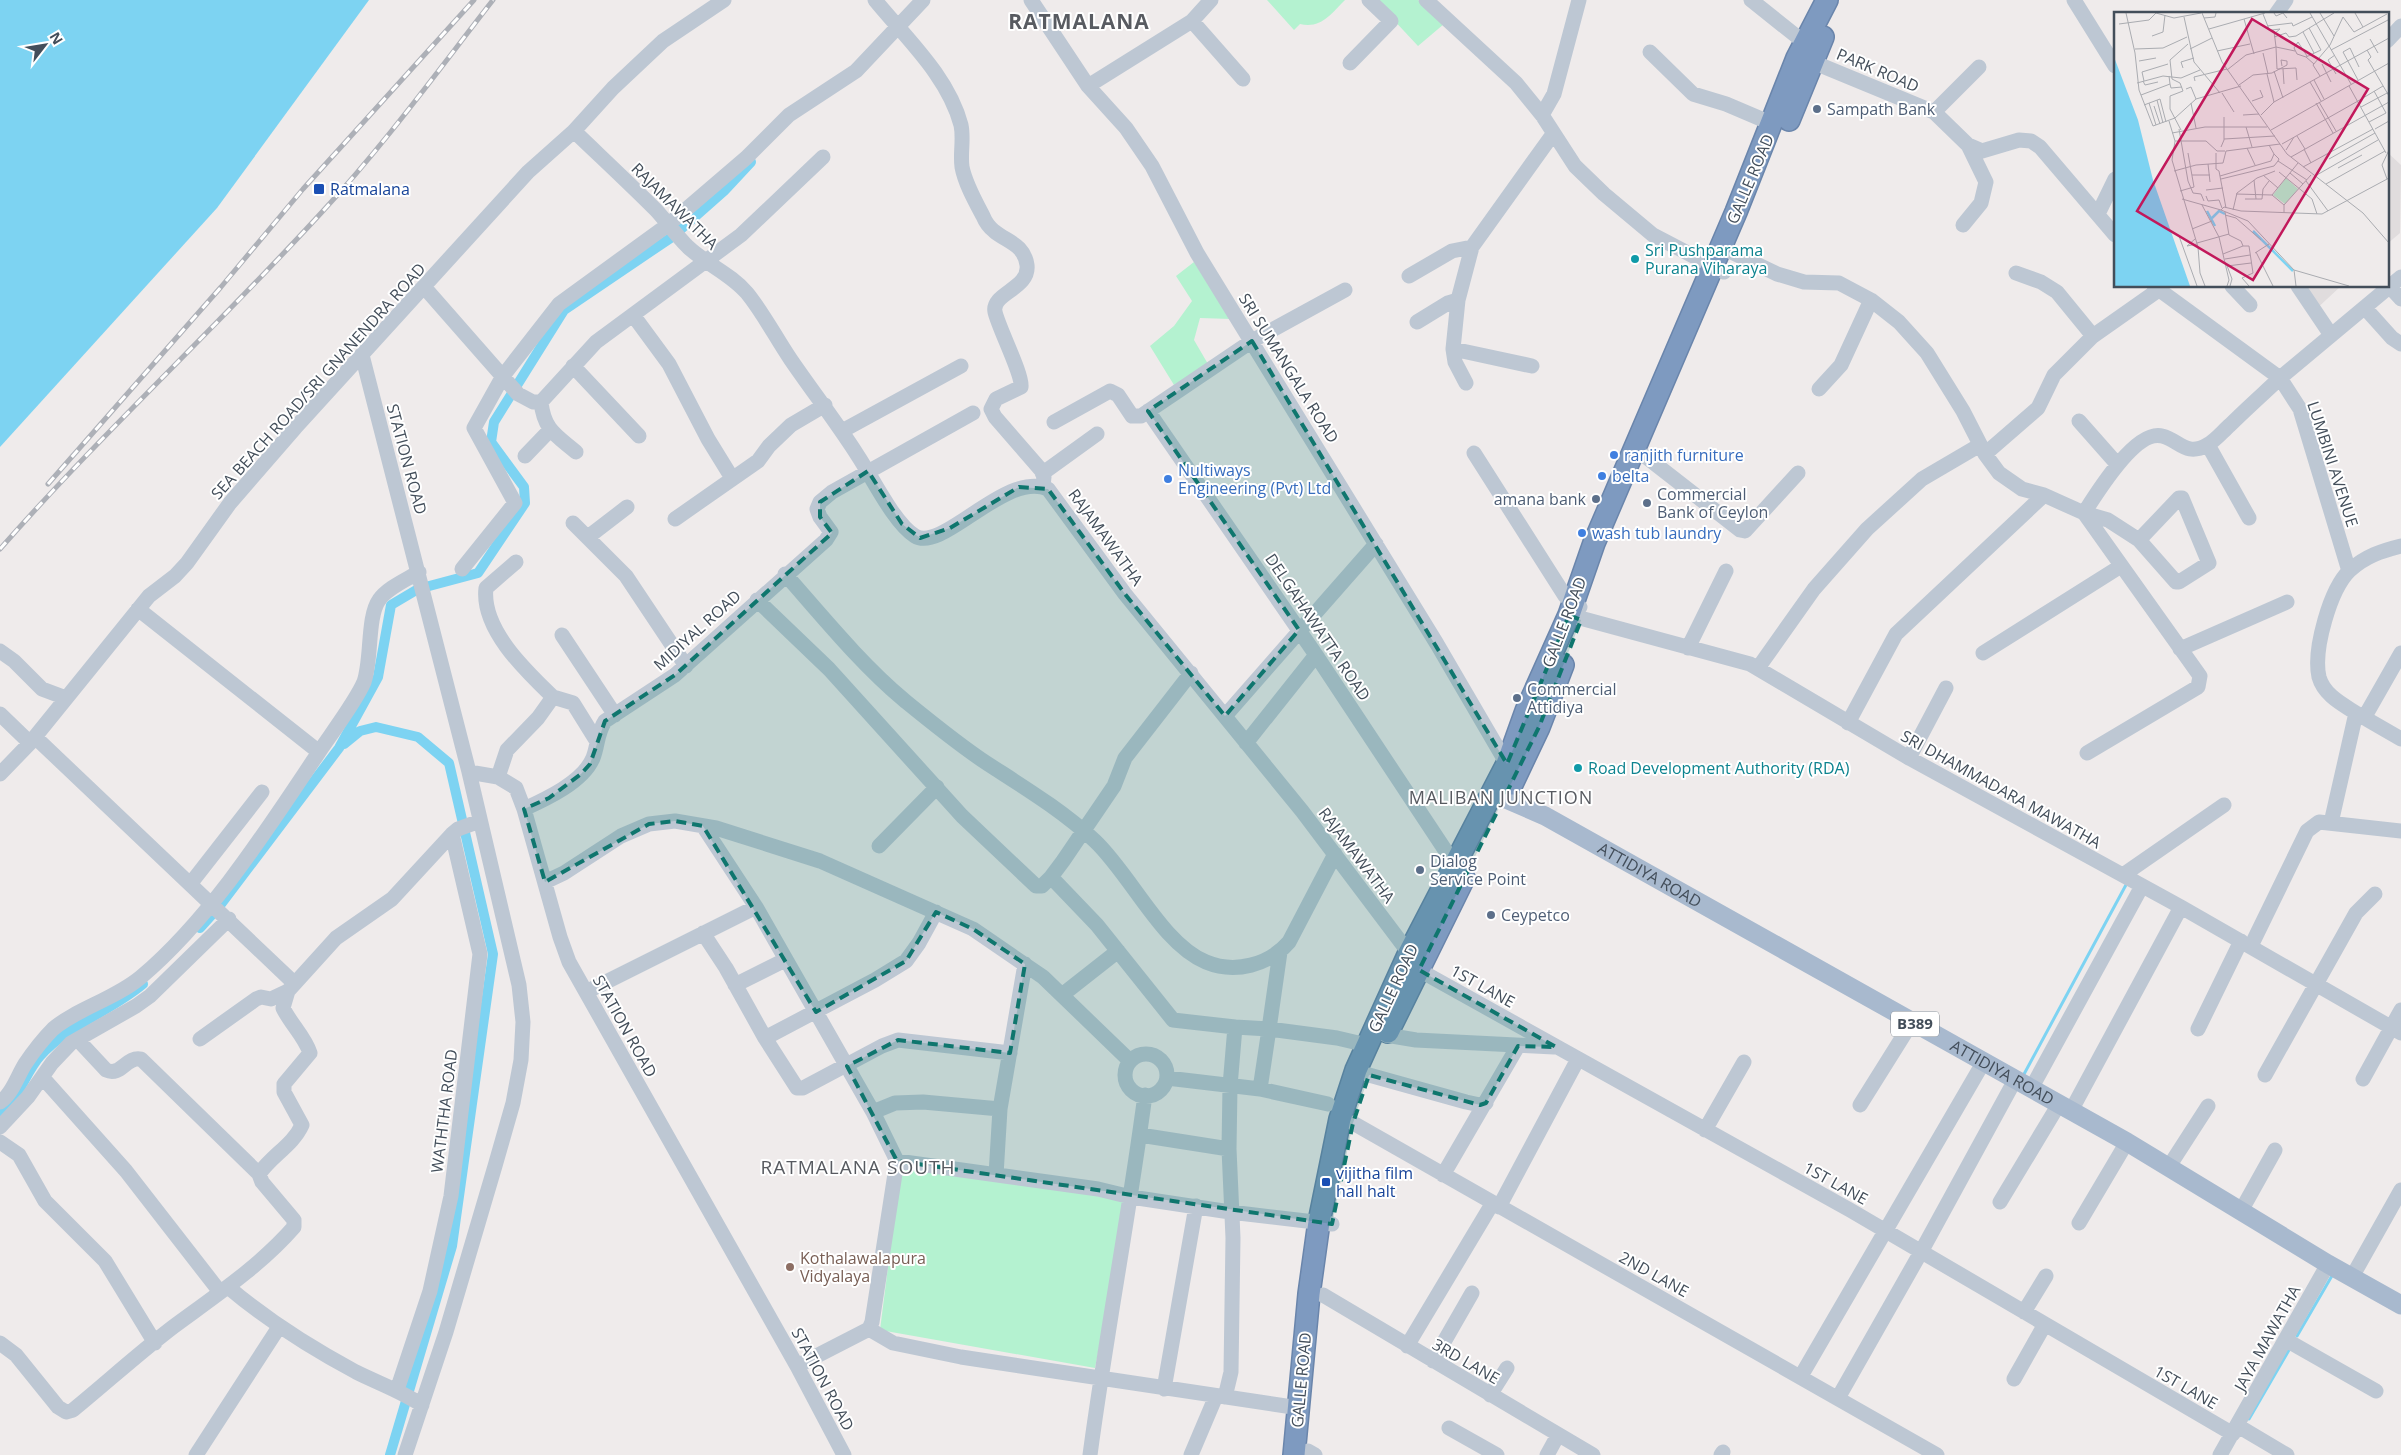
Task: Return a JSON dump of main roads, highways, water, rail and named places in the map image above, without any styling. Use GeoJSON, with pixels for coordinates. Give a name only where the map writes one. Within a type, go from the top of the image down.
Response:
{"type":"FeatureCollection","features":[{"type":"Feature","properties":{"kind":"highway","name":"GALLE ROAD"},"geometry":{"type":"LineString","coordinates":[[1341,1110],[1369,1075],[1414,961],[1455,865],[1539,727],[1577,612],[1597,535],[1727,250],[1827,0]]}},
{"type":"Feature","properties":{"kind":"highway","name":"GALLE ROAD"},"geometry":{"type":"LineString","coordinates":[[1727,250],[1773,124],[1805,53],[1839,0]]}},
{"type":"Feature","properties":{"kind":"highway","name":"GALLE ROAD"},"geometry":{"type":"LineString","coordinates":[[1306,1454],[1323,1295],[1326,1177],[1341,1110],[1367,1045],[1414,961],[1498,796],[1526,711],[1577,612],[1645,456],[1718,269]]}},
{"type":"Feature","properties":{"kind":"highway","name":"GALLE ROAD"},"geometry":{"type":"LineString","coordinates":[[1306,1454],[1299,1408],[1309,1294],[1325,1223]]}},
{"type":"Feature","properties":{"kind":"main road","name":"ATTIDIYA ROAD"},"geometry":{"type":"LineString","coordinates":[[1498,796],[1545,816],[1983,1063],[2065,1107],[2401,1305]]}},
{"type":"Feature","properties":{"kind":"water"},"geometry":{"type":"Polygon","coordinates":[[[0,0],[369,0],[217,208],[0,447],[0,0]]]}},
{"type":"Feature","properties":{"kind":"waterway"},"geometry":{"type":"LineString","coordinates":[[200,928],[218,908],[339,748],[378,677],[391,605],[418,589],[478,573],[525,503],[524,487],[491,442],[494,422],[564,310],[672,237],[724,191],[751,162]]}},
{"type":"Feature","properties":{"kind":"waterway"},"geometry":{"type":"LineString","coordinates":[[344,744],[360,731],[376,727],[418,737],[449,763],[493,954],[452,1246],[390,1455]]}},
{"type":"Feature","properties":{"kind":"waterway"},"geometry":{"type":"LineString","coordinates":[[2023,1076],[2127,883]]}},
{"type":"Feature","properties":{"kind":"waterway"},"geometry":{"type":"LineString","coordinates":[[0,1113],[16,1095],[35,1062],[51,1045],[63,1035],[131,994],[143,984]]}},
{"type":"Feature","properties":{"kind":"waterway"},"geometry":{"type":"LineString","coordinates":[[2297,1336],[2333,1274]]}},
{"type":"Feature","properties":{"kind":"waterway"},"geometry":{"type":"LineString","coordinates":[[2249,1419],[2289,1350]]}},
{"type":"Feature","properties":{"kind":"railway"},"geometry":{"type":"LineString","coordinates":[[48,484],[221,287],[303,189],[474,0]]}},
{"type":"Feature","properties":{"kind":"railway"},"geometry":{"type":"LineString","coordinates":[[0,549],[79,463],[242,297],[345,187],[410,108],[493,0]]}},
{"type":"Feature","properties":{"kind":"place","name":"Sampath Bank"},"geometry":{"type":"Point","coordinates":[1817,109]}},
{"type":"Feature","properties":{"kind":"place","name":"Ratmalana"},"geometry":{"type":"Point","coordinates":[319,189]}},
{"type":"Feature","properties":{"kind":"place","name":"Sri Pushparama Purana Viharaya"},"geometry":{"type":"Point","coordinates":[1635,259]}},
{"type":"Feature","properties":{"kind":"place","name":"ranjith furniture"},"geometry":{"type":"Point","coordinates":[1614,455]}},
{"type":"Feature","properties":{"kind":"place","name":"belta"},"geometry":{"type":"Point","coordinates":[1602,476]}},
{"type":"Feature","properties":{"kind":"place","name":"Nultiways Engineering (Pvt) Ltd"},"geometry":{"type":"Point","coordinates":[1168,479]}},
{"type":"Feature","properties":{"kind":"place","name":"amana bank"},"geometry":{"type":"Point","coordinates":[1596,499]}},
{"type":"Feature","properties":{"kind":"place","name":"Commercial Bank of Ceylon"},"geometry":{"type":"Point","coordinates":[1647,503]}},
{"type":"Feature","properties":{"kind":"place","name":"wash tub laundry"},"geometry":{"type":"Point","coordinates":[1582,533]}},
{"type":"Feature","properties":{"kind":"place","name":"Commercial Attidiya"},"geometry":{"type":"Point","coordinates":[1517,698]}},
{"type":"Feature","properties":{"kind":"place","name":"Road Development Authority (RDA)"},"geometry":{"type":"Point","coordinates":[1578,768]}},
{"type":"Feature","properties":{"kind":"place","name":"Dialog Service Point"},"geometry":{"type":"Point","coordinates":[1420,870]}},
{"type":"Feature","properties":{"kind":"place","name":"Ceypetco"},"geometry":{"type":"Point","coordinates":[1491,915]}},
{"type":"Feature","properties":{"kind":"place","name":"vijitha film hall halt"},"geometry":{"type":"Point","coordinates":[1326,1182]}},
{"type":"Feature","properties":{"kind":"place","name":"Kothalawalapura Vidyalaya"},"geometry":{"type":"Point","coordinates":[790,1267]}},
{"type":"Feature","properties":{"kind":"district","name":"RATMALANA"},"geometry":{"type":"Point","coordinates":[1079,22]}},
{"type":"Feature","properties":{"kind":"district","name":"MALIBAN JUNCTION"},"geometry":{"type":"Point","coordinates":[1501,798]}},
{"type":"Feature","properties":{"kind":"district","name":"RATMALANA SOUTH"},"geometry":{"type":"Point","coordinates":[858,1167]}}]}
